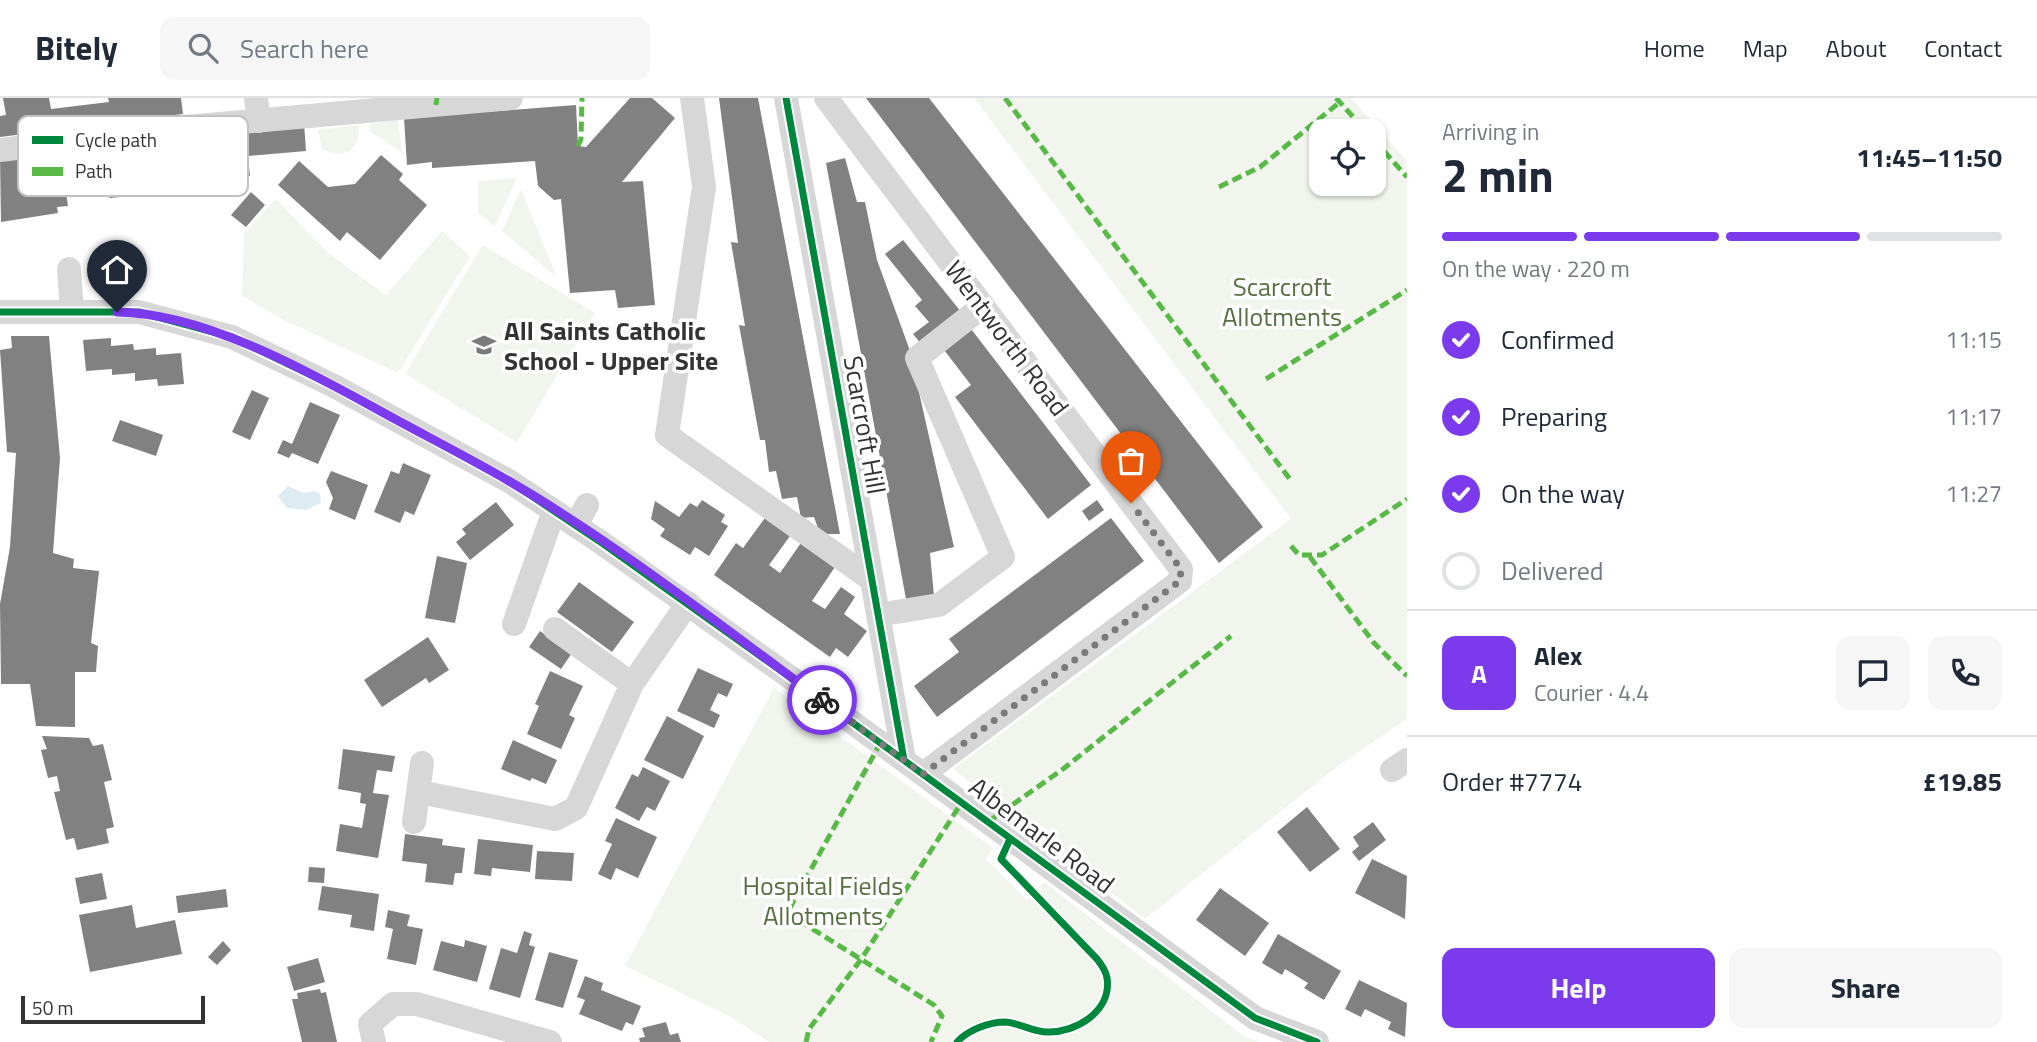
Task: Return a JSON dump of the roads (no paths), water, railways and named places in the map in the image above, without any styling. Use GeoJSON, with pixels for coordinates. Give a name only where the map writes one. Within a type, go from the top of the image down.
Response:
{"type":"FeatureCollection","features":[{"type":"Feature","properties":{"kind":"street"},"geometry":{"type":"LineString","coordinates":[[229,116],[257,109],[511,98]]}},
{"type":"Feature","properties":{"kind":"street"},"geometry":{"type":"LineString","coordinates":[[692,98],[704,187],[667,435],[872,580]]}},
{"type":"Feature","properties":{"kind":"street","name":"Scarcroft Hill"},"geometry":{"type":"LineString","coordinates":[[786,98],[878,615],[914,766]]}},
{"type":"Feature","properties":{"kind":"street","name":"Wentworth Road"},"geometry":{"type":"LineString","coordinates":[[826,98],[1181,569],[1180,581],[914,766]]}},
{"type":"Feature","properties":{"kind":"street"},"geometry":{"type":"LineString","coordinates":[[0,150],[18,148]]}},
{"type":"Feature","properties":{"kind":"street"},"geometry":{"type":"LineString","coordinates":[[69,269],[72,311]]}},
{"type":"Feature","properties":{"kind":"street"},"geometry":{"type":"LineString","coordinates":[[878,615],[939,605],[1003,557],[917,358],[983,306]]}},
{"type":"Feature","properties":{"kind":"street","name":"Albemarle Road"},"geometry":{"type":"LineString","coordinates":[[0,313],[139,312],[232,337],[332,384],[509,481],[554,511],[581,515],[688,603],[1255,1018],[1317,1042]]}},
{"type":"Feature","properties":{"kind":"street"},"geometry":{"type":"LineString","coordinates":[[514,624],[554,511]]}},
{"type":"Feature","properties":{"kind":"street"},"geometry":{"type":"LineString","coordinates":[[419,792],[555,819],[576,808],[632,684],[688,603]]}},
{"type":"Feature","properties":{"kind":"street"},"geometry":{"type":"LineString","coordinates":[[555,629],[632,684]]}},
{"type":"Feature","properties":{"kind":"street"},"geometry":{"type":"LineString","coordinates":[[414,822],[422,764]]}},
{"type":"Feature","properties":{"kind":"street"},"geometry":{"type":"LineString","coordinates":[[374,1042],[370,1024],[393,1004],[416,1004],[550,1042]]}},
{"type":"Feature","properties":{"kind":"place","name":"All Saints Catholic School - Upper Site"},"geometry":{"type":"Point","coordinates":[484,345]}},
{"type":"Feature","properties":{"kind":"park label","name":"Scarcroft Allotments"},"geometry":{"type":"Point","coordinates":[1282,301]}},
{"type":"Feature","properties":{"kind":"park label","name":"Hospital Fields Allotments"},"geometry":{"type":"Point","coordinates":[823,900]}}]}
